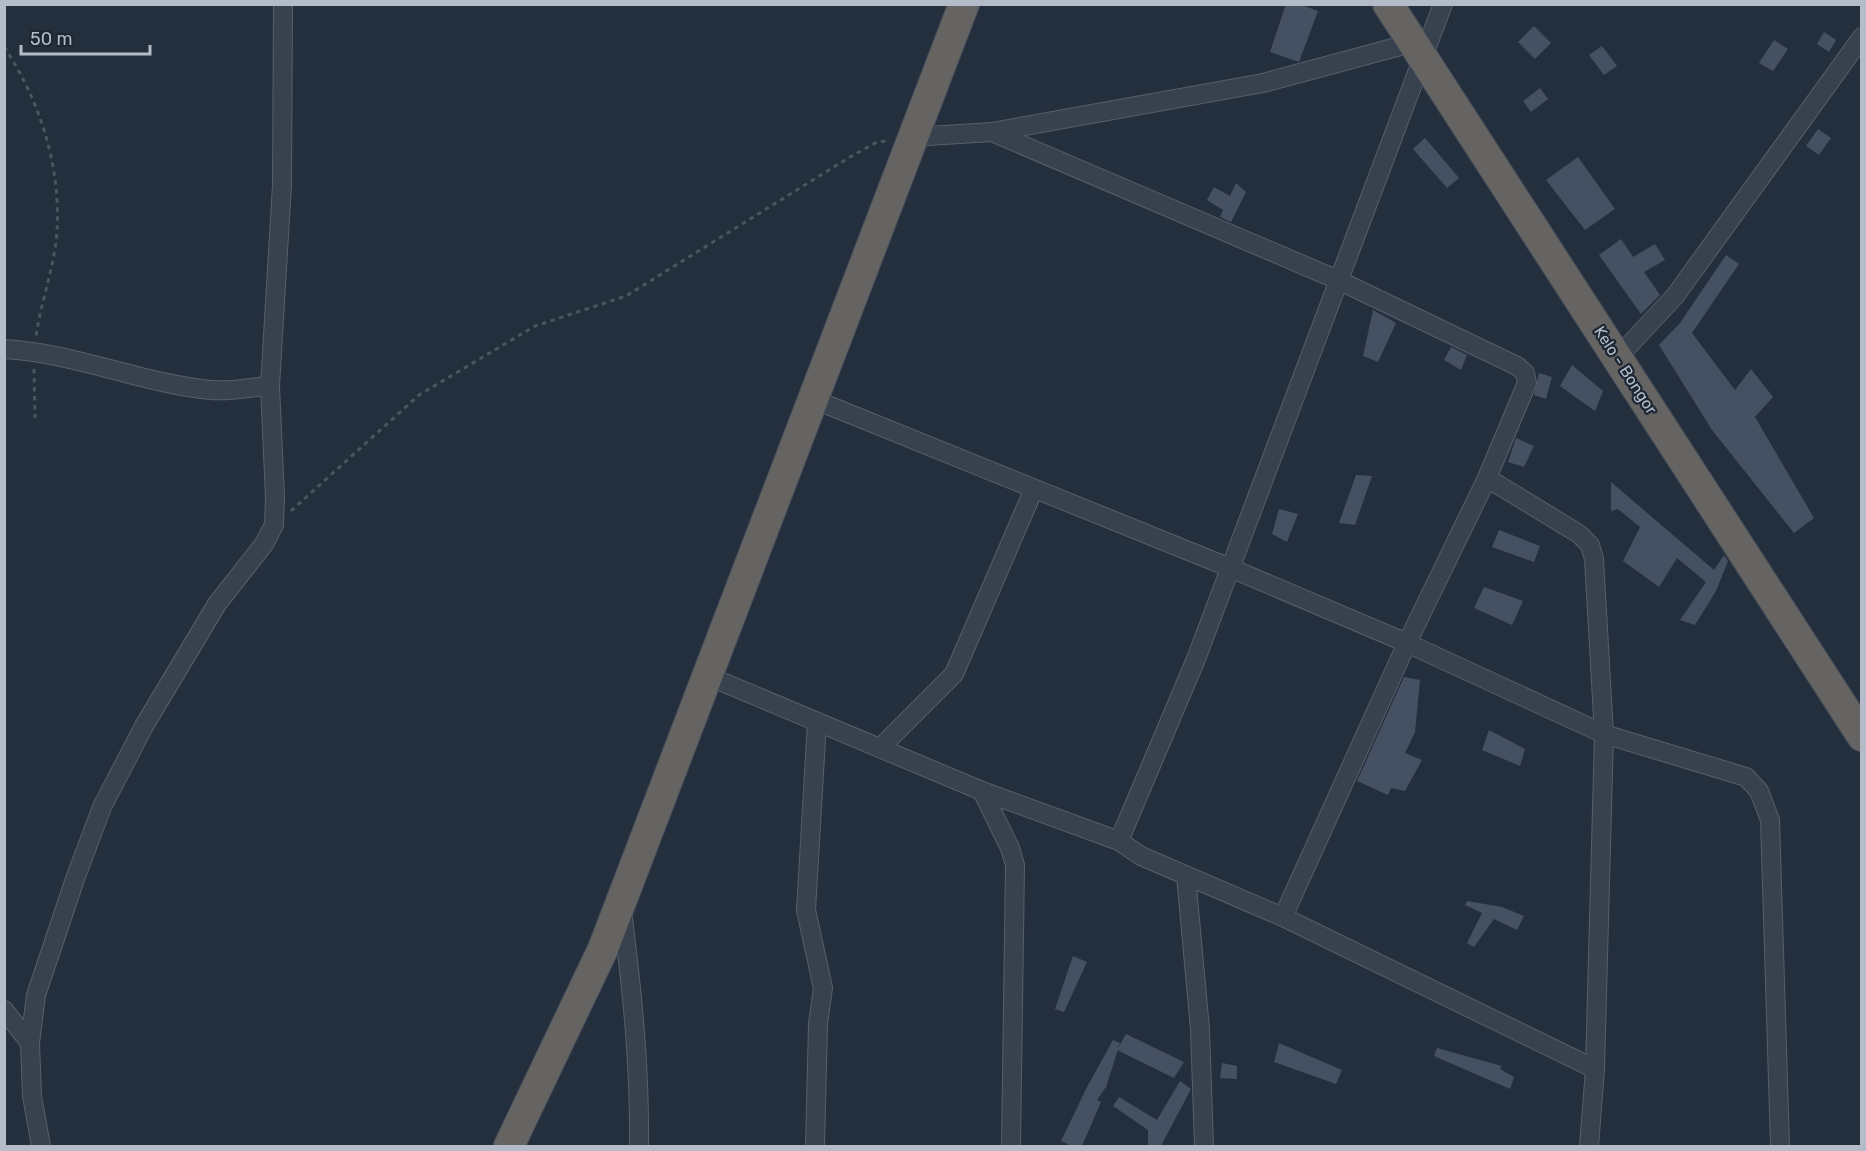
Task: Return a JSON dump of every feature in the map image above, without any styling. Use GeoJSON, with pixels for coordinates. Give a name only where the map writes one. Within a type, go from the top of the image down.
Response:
{"type":"FeatureCollection","features":[{"type":"Feature","properties":{"kind":"highway"},"geometry":{"type":"LineString","coordinates":[[509,1146],[603,950],[964,4]]}},
{"type":"Feature","properties":{"kind":"highway","name":"Kelo - Bongor"},"geometry":{"type":"LineString","coordinates":[[1388,4],[1862,736]]}},
{"type":"Feature","properties":{"kind":"street"},"geometry":{"type":"LineString","coordinates":[[41,1146],[32,1096],[30,1043],[36,995],[102,807],[144,726],[211,614],[264,544],[274,525],[275,497],[270,386],[282,185],[283,4]]}},
{"type":"Feature","properties":{"kind":"street"},"geometry":{"type":"LineString","coordinates":[[1119,842],[1193,668],[1228,567],[1338,280],[1419,49],[1443,4]]}},
{"type":"Feature","properties":{"kind":"street"},"geometry":{"type":"LineString","coordinates":[[1618,357],[1675,296],[1862,37]]}},
{"type":"Feature","properties":{"kind":"street"},"geometry":{"type":"LineString","coordinates":[[912,137],[992,132],[1263,83],[1419,49]]}},
{"type":"Feature","properties":{"kind":"street"},"geometry":{"type":"LineString","coordinates":[[992,132],[1338,280],[1517,366],[1525,373],[1527,383],[1487,478],[1407,643],[1283,917]]}},
{"type":"Feature","properties":{"kind":"street"},"geometry":{"type":"LineString","coordinates":[[4,349],[50,353],[156,381],[213,390],[270,386]]}},
{"type":"Feature","properties":{"kind":"street"},"geometry":{"type":"LineString","coordinates":[[813,399],[1033,491],[1228,567],[1407,643],[1604,734],[1746,777],[1759,791],[1770,820],[1780,1146]]}},
{"type":"Feature","properties":{"kind":"street"},"geometry":{"type":"LineString","coordinates":[[1487,478],[1580,534],[1590,545],[1594,559],[1604,734],[1595,1069],[1589,1146]]}},
{"type":"Feature","properties":{"kind":"street"},"geometry":{"type":"LineString","coordinates":[[880,748],[954,674],[1033,491]]}},
{"type":"Feature","properties":{"kind":"street"},"geometry":{"type":"LineString","coordinates":[[708,676],[982,790],[1119,842],[1141,856],[1283,917],[1595,1069]]}},
{"type":"Feature","properties":{"kind":"street"},"geometry":{"type":"LineString","coordinates":[[815,1146],[818,1024],[823,988],[806,910],[817,722]]}},
{"type":"Feature","properties":{"kind":"street"},"geometry":{"type":"LineString","coordinates":[[982,790],[1010,848],[1015,865],[1011,1146]]}},
{"type":"Feature","properties":{"kind":"street"},"geometry":{"type":"LineString","coordinates":[[1186,876],[1200,1029],[1204,1146]]}},
{"type":"Feature","properties":{"kind":"street"},"geometry":{"type":"LineString","coordinates":[[621,903],[633,992],[640,1082],[639,1146]]}},
{"type":"Feature","properties":{"kind":"street"},"geometry":{"type":"LineString","coordinates":[[4,1010],[30,1043]]}},
{"type":"Feature","properties":{"kind":"path"},"geometry":{"type":"LineString","coordinates":[[4,47],[38,110],[56,182],[57,231],[53,259]]}},
{"type":"Feature","properties":{"kind":"path"},"geometry":{"type":"LineString","coordinates":[[274,525],[419,395],[487,353],[536,327],[626,296],[877,142],[912,137]]}},
{"type":"Feature","properties":{"kind":"building"},"geometry":{"type":"Polygon","coordinates":[[[1286,4],[1299,4],[1318,11],[1299,62],[1270,52],[1286,4]]]}},
{"type":"Feature","properties":{"kind":"building"},"geometry":{"type":"Polygon","coordinates":[[[1534,26],[1551,43],[1535,59],[1518,42],[1534,26]]]}},
{"type":"Feature","properties":{"kind":"building"},"geometry":{"type":"Polygon","coordinates":[[[1824,32],[1836,40],[1829,52],[1817,44],[1824,32]]]}},
{"type":"Feature","properties":{"kind":"building"},"geometry":{"type":"Polygon","coordinates":[[[1774,40],[1788,49],[1773,71],[1759,63],[1774,40]]]}},
{"type":"Feature","properties":{"kind":"building"},"geometry":{"type":"Polygon","coordinates":[[[1602,46],[1617,66],[1604,75],[1589,55],[1602,46]]]}},
{"type":"Feature","properties":{"kind":"building"},"geometry":{"type":"Polygon","coordinates":[[[1540,88],[1548,99],[1531,112],[1523,101],[1540,88]]]}},
{"type":"Feature","properties":{"kind":"building"},"geometry":{"type":"Polygon","coordinates":[[[1818,129],[1831,138],[1819,155],[1806,146],[1818,129]]]}},
{"type":"Feature","properties":{"kind":"building"},"geometry":{"type":"Polygon","coordinates":[[[1425,138],[1459,178],[1447,188],[1413,149],[1425,138]]]}},
{"type":"Feature","properties":{"kind":"building"},"geometry":{"type":"Polygon","coordinates":[[[1578,157],[1615,209],[1585,230],[1546,180],[1578,157]]]}},
{"type":"Feature","properties":{"kind":"building"},"geometry":{"type":"Polygon","coordinates":[[[1236,183],[1246,192],[1231,222],[1220,217],[1223,210],[1207,200],[1214,187],[1230,196],[1236,183]]]}},
{"type":"Feature","properties":{"kind":"building"},"geometry":{"type":"Polygon","coordinates":[[[1621,239],[1633,257],[1655,244],[1665,260],[1644,272],[1660,295],[1641,314],[1599,255],[1621,239]]]}},
{"type":"Feature","properties":{"kind":"building"},"geometry":{"type":"Polygon","coordinates":[[[1726,255],[1739,264],[1692,333],[1735,390],[1751,369],[1773,397],[1755,417],[1814,518],[1794,533],[1712,430],[1659,345],[1680,323],[1726,255]]]}},
{"type":"Feature","properties":{"kind":"building"},"geometry":{"type":"Polygon","coordinates":[[[1373,310],[1396,323],[1378,362],[1363,356],[1373,310]]]}},
{"type":"Feature","properties":{"kind":"building"},"geometry":{"type":"Polygon","coordinates":[[[1451,347],[1467,355],[1461,370],[1444,360],[1451,347]]]}},
{"type":"Feature","properties":{"kind":"building"},"geometry":{"type":"Polygon","coordinates":[[[1572,365],[1603,391],[1595,411],[1560,386],[1572,365]]]}},
{"type":"Feature","properties":{"kind":"building"},"geometry":{"type":"Polygon","coordinates":[[[1539,373],[1552,377],[1546,399],[1534,395],[1539,373]]]}},
{"type":"Feature","properties":{"kind":"building"},"geometry":{"type":"Polygon","coordinates":[[[1516,438],[1534,446],[1524,467],[1508,462],[1516,438]]]}},
{"type":"Feature","properties":{"kind":"building"},"geometry":{"type":"Polygon","coordinates":[[[1356,475],[1372,476],[1355,525],[1339,523],[1356,475]]]}},
{"type":"Feature","properties":{"kind":"building"},"geometry":{"type":"Polygon","coordinates":[[[1611,482],[1714,570],[1724,555],[1728,561],[1716,591],[1695,625],[1680,620],[1706,582],[1677,558],[1659,587],[1623,561],[1640,527],[1618,509],[1611,511],[1611,482]]]}},
{"type":"Feature","properties":{"kind":"building"},"geometry":{"type":"Polygon","coordinates":[[[1279,509],[1298,514],[1287,542],[1272,534],[1279,509]]]}},
{"type":"Feature","properties":{"kind":"building"},"geometry":{"type":"Polygon","coordinates":[[[1499,530],[1540,546],[1534,562],[1492,547],[1499,530]]]}},
{"type":"Feature","properties":{"kind":"building"},"geometry":{"type":"Polygon","coordinates":[[[1484,587],[1523,601],[1512,625],[1474,608],[1484,587]]]}},
{"type":"Feature","properties":{"kind":"building"},"geometry":{"type":"Polygon","coordinates":[[[1404,677],[1420,680],[1415,732],[1405,753],[1422,760],[1405,791],[1391,788],[1388,795],[1357,781],[1404,677]]]}},
{"type":"Feature","properties":{"kind":"building"},"geometry":{"type":"Polygon","coordinates":[[[1489,730],[1525,749],[1520,766],[1482,750],[1489,730]]]}},
{"type":"Feature","properties":{"kind":"building"},"geometry":{"type":"Polygon","coordinates":[[[1467,901],[1502,907],[1524,916],[1517,930],[1494,919],[1474,947],[1467,943],[1482,913],[1465,905],[1467,901]]]}},
{"type":"Feature","properties":{"kind":"building"},"geometry":{"type":"Polygon","coordinates":[[[1073,956],[1087,962],[1064,1012],[1055,1009],[1073,956]]]}},
{"type":"Feature","properties":{"kind":"building"},"geometry":{"type":"Polygon","coordinates":[[[1126,1034],[1184,1062],[1174,1078],[1117,1050],[1126,1034]]]}},
{"type":"Feature","properties":{"kind":"building"},"geometry":{"type":"Polygon","coordinates":[[[1113,1040],[1120,1043],[1106,1087],[1097,1100],[1101,1102],[1082,1146],[1072,1146],[1061,1141],[1113,1040]]]}},
{"type":"Feature","properties":{"kind":"building"},"geometry":{"type":"Polygon","coordinates":[[[1279,1043],[1342,1070],[1336,1084],[1274,1062],[1279,1043]]]}},
{"type":"Feature","properties":{"kind":"building"},"geometry":{"type":"Polygon","coordinates":[[[1437,1048],[1502,1066],[1500,1069],[1514,1077],[1510,1089],[1434,1056],[1437,1048]]]}},
{"type":"Feature","properties":{"kind":"building"},"geometry":{"type":"Polygon","coordinates":[[[1222,1063],[1237,1066],[1237,1079],[1220,1078],[1222,1063]]]}},
{"type":"Feature","properties":{"kind":"building"},"geometry":{"type":"Polygon","coordinates":[[[1180,1081],[1191,1089],[1161,1146],[1148,1146],[1148,1130],[1113,1106],[1119,1097],[1157,1120],[1180,1081]]]}}]}
